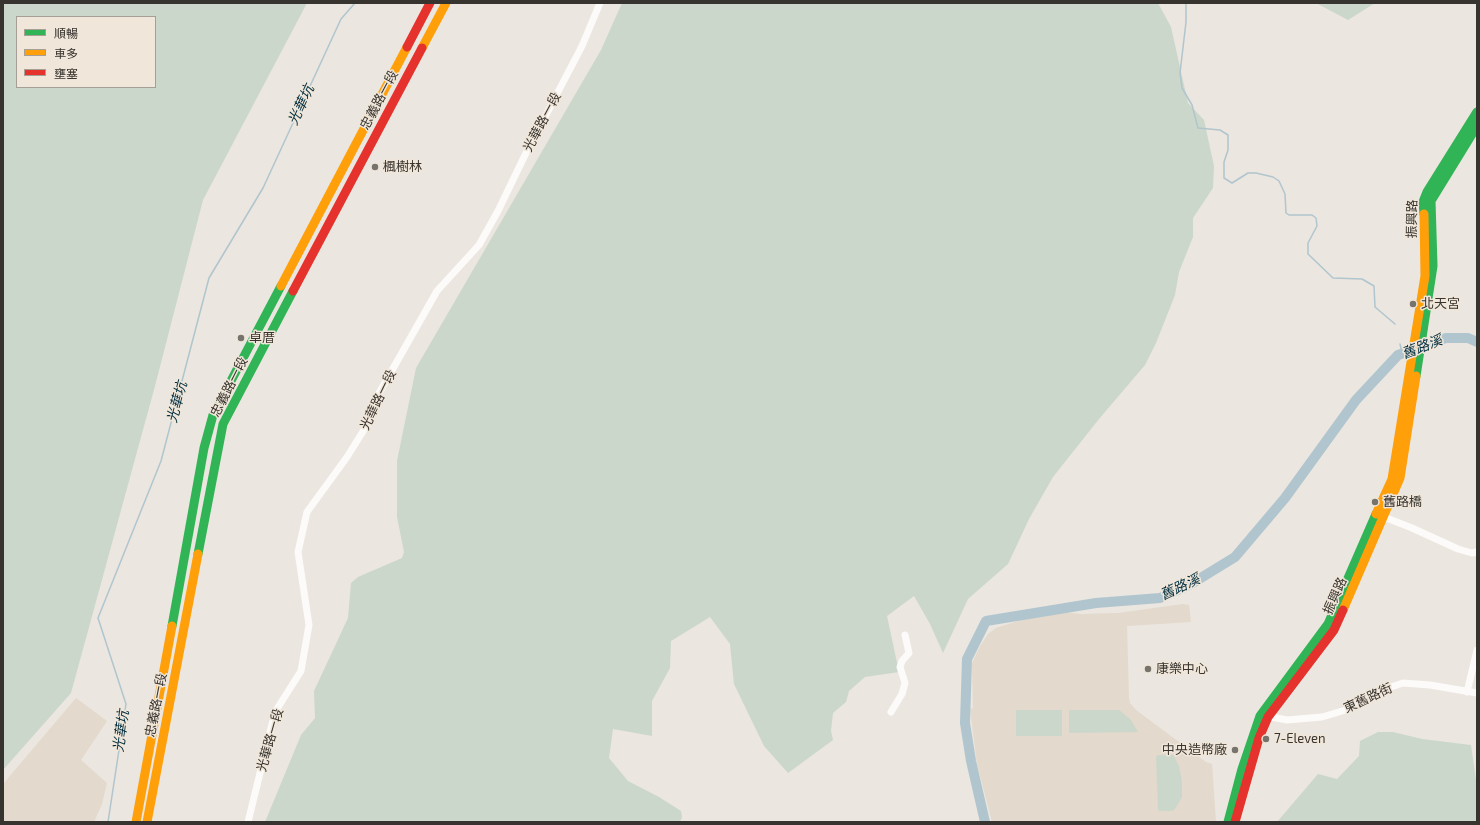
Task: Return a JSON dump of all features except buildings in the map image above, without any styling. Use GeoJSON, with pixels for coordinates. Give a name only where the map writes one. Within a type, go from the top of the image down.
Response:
{"type":"FeatureCollection","features":[{"type":"Feature","properties":{"kind":"main road","name":"忠義路一段"},"geometry":{"type":"LineString","coordinates":[[136,822],[182,553],[204,448],[213,415],[356,138],[430,3]]}},
{"type":"Feature","properties":{"kind":"main road","name":"忠義路一段"},"geometry":{"type":"LineString","coordinates":[[147,822],[200,556],[220,437],[226,416],[372,146],[446,3]]}},
{"type":"Feature","properties":{"kind":"main road","name":"振興路"},"geometry":{"type":"LineString","coordinates":[[1228,822],[1246,755],[1264,716],[1328,624],[1400,478],[1418,363],[1418,339],[1426,259],[1423,202],[1427,192],[1477,112]]}},
{"type":"Feature","properties":{"kind":"main road","name":"振興路"},"geometry":{"type":"LineString","coordinates":[[1381,516],[1392,478],[1409,370],[1418,339],[1433,266],[1431,201],[1477,126]]}},
{"type":"Feature","properties":{"kind":"main road"},"geometry":{"type":"LineString","coordinates":[[356,138],[372,146]]}},
{"type":"Feature","properties":{"kind":"main road"},"geometry":{"type":"LineString","coordinates":[[182,553],[200,556]]}},
{"type":"Feature","properties":{"kind":"main road","name":"振興路"},"geometry":{"type":"LineString","coordinates":[[1235,822],[1264,716]]}},
{"type":"Feature","properties":{"kind":"street","name":"光華路一段"},"geometry":{"type":"LineString","coordinates":[[248,822],[275,712],[301,671],[309,625],[298,552],[307,512],[348,457],[367,425],[374,402],[437,291],[479,245],[498,211],[525,155],[582,46],[600,3]]}},
{"type":"Feature","properties":{"kind":"street"},"geometry":{"type":"LineString","coordinates":[[1381,516],[1458,549],[1472,553],[1477,552]]}},
{"type":"Feature","properties":{"kind":"street"},"geometry":{"type":"LineString","coordinates":[[891,712],[902,694],[905,683],[900,667],[902,661],[909,653],[905,635]]}},
{"type":"Feature","properties":{"kind":"street"},"geometry":{"type":"LineString","coordinates":[[1467,692],[1477,650]]}},
{"type":"Feature","properties":{"kind":"street","name":"東舊路街"},"geometry":{"type":"LineString","coordinates":[[1264,716],[1287,720],[1322,717],[1349,709],[1391,687],[1403,683],[1430,685],[1477,693]]}},
{"type":"Feature","properties":{"kind":"shaded area"},"geometry":{"type":"Polygon","coordinates":[[[3,3],[307,3],[203,200],[155,386],[71,693],[3,770],[3,3]]]}},
{"type":"Feature","properties":{"kind":"shaded area"},"geometry":{"type":"Polygon","coordinates":[[[622,3],[1158,3],[1171,27],[1188,103],[1204,120],[1214,166],[1213,188],[1193,218],[1193,237],[1179,272],[1175,295],[1156,343],[1145,365],[1099,419],[1053,477],[1029,519],[1008,564],[968,599],[943,653],[930,624],[914,596],[887,616],[899,672],[865,677],[849,691],[846,702],[833,713],[831,731],[833,740],[788,773],[764,746],[734,684],[730,644],[710,617],[671,641],[670,668],[652,701],[652,736],[613,729],[609,758],[628,781],[659,797],[681,811],[682,817],[680,822],[265,822],[301,735],[315,718],[314,691],[348,618],[351,583],[358,577],[402,558],[404,552],[397,517],[397,461],[416,368],[601,50],[622,3]]]}},
{"type":"Feature","properties":{"kind":"shaded area"},"geometry":{"type":"Polygon","coordinates":[[[1316,3],[1375,3],[1348,20],[1316,3]]]}},
{"type":"Feature","properties":{"kind":"shaded area","name":"中央造幣廠"},"geometry":{"type":"Polygon","coordinates":[[[1183,604],[1189,605],[1191,622],[1127,626],[1129,698],[1130,703],[1136,710],[1206,762],[1212,764],[1216,822],[992,822],[977,764],[970,709],[973,708],[972,663],[980,646],[988,634],[996,628],[1018,621],[1061,612],[1081,614],[1118,613],[1183,604]]]}},
{"type":"Feature","properties":{"kind":"shaded area"},"geometry":{"type":"Polygon","coordinates":[[[76,698],[107,721],[81,760],[107,783],[102,804],[94,822],[3,822],[3,784],[76,698]]]}},
{"type":"Feature","properties":{"kind":"shaded area"},"geometry":{"type":"Polygon","coordinates":[[[1016,710],[1062,710],[1062,736],[1016,736],[1016,710]]]}},
{"type":"Feature","properties":{"kind":"shaded area"},"geometry":{"type":"Polygon","coordinates":[[[1069,710],[1119,710],[1131,720],[1138,732],[1069,733],[1069,710]]]}},
{"type":"Feature","properties":{"kind":"shaded area"},"geometry":{"type":"Polygon","coordinates":[[[1378,732],[1393,732],[1422,739],[1471,745],[1477,787],[1477,822],[1277,822],[1318,774],[1337,779],[1359,756],[1360,741],[1378,732]]]}},
{"type":"Feature","properties":{"kind":"shaded area"},"geometry":{"type":"Polygon","coordinates":[[[1158,755],[1173,755],[1179,766],[1182,781],[1182,797],[1175,809],[1172,811],[1159,811],[1158,809],[1156,757],[1158,755]]]}},
{"type":"Feature","properties":{"kind":"waterway","name":"光華坑"},"geometry":{"type":"LineString","coordinates":[[108,822],[126,704],[98,618],[161,461],[209,278],[263,188],[341,19],[355,3]]}},
{"type":"Feature","properties":{"kind":"waterway"},"geometry":{"type":"LineString","coordinates":[[1186,3],[1186,22],[1180,73],[1182,88],[1192,105],[1198,128],[1220,130],[1228,135],[1228,150],[1224,162],[1224,178],[1232,183],[1248,173],[1256,173],[1273,177],[1279,181],[1285,194],[1286,213],[1289,215],[1312,215],[1316,218],[1317,226],[1308,243],[1308,254],[1333,278],[1362,279],[1374,286],[1375,307],[1395,324]]}},
{"type":"Feature","properties":{"kind":"waterway","name":"舊路溪"},"geometry":{"type":"LineString","coordinates":[[985,822],[971,761],[965,723],[967,659],[986,621],[1096,603],[1160,598],[1191,584],[1235,557],[1285,498],[1356,400],[1398,355],[1446,338],[1468,338],[1477,342]]}},
{"type":"Feature","properties":{"kind":"waterway"},"geometry":{"type":"LineString","coordinates":[[1400,344],[1402,353]]}},
{"type":"Feature","properties":{"kind":"traffic: fast"},"geometry":{"type":"LineString","coordinates":[[1424,214],[1423,202],[1427,192],[1477,112]]}},
{"type":"Feature","properties":{"kind":"traffic: fast"},"geometry":{"type":"LineString","coordinates":[[1416,376],[1433,266],[1431,201],[1477,126]]}},
{"type":"Feature","properties":{"kind":"traffic: fast"},"geometry":{"type":"LineString","coordinates":[[172,626],[204,448],[213,415],[281,286]]}},
{"type":"Feature","properties":{"kind":"traffic: fast"},"geometry":{"type":"LineString","coordinates":[[198,554],[223,424],[293,291]]}},
{"type":"Feature","properties":{"kind":"traffic: fast"},"geometry":{"type":"LineString","coordinates":[[1228,822],[1242,769],[1260,716],[1328,624],[1376,514]]}},
{"type":"Feature","properties":{"kind":"traffic: slow"},"geometry":{"type":"LineString","coordinates":[[422,48],[446,3]]}},
{"type":"Feature","properties":{"kind":"traffic: slow"},"geometry":{"type":"LineString","coordinates":[[281,286],[407,47]]}},
{"type":"Feature","properties":{"kind":"traffic: slow"},"geometry":{"type":"LineString","coordinates":[[1376,514],[1392,479],[1425,276],[1424,214]]}},
{"type":"Feature","properties":{"kind":"traffic: slow"},"geometry":{"type":"LineString","coordinates":[[1343,610],[1400,478],[1416,376]]}},
{"type":"Feature","properties":{"kind":"traffic: slow"},"geometry":{"type":"LineString","coordinates":[[147,822],[198,554]]}},
{"type":"Feature","properties":{"kind":"traffic: slow"},"geometry":{"type":"LineString","coordinates":[[136,822],[172,626]]}},
{"type":"Feature","properties":{"kind":"traffic: jam"},"geometry":{"type":"LineString","coordinates":[[407,47],[430,3]]}},
{"type":"Feature","properties":{"kind":"traffic: jam"},"geometry":{"type":"LineString","coordinates":[[293,291],[422,48]]}},
{"type":"Feature","properties":{"kind":"traffic: jam"},"geometry":{"type":"LineString","coordinates":[[1235,822],[1259,738],[1268,717],[1334,630],[1343,610]]}},
{"type":"Feature","properties":{"kind":"place","name":"楓樹林"},"geometry":{"type":"Point","coordinates":[375,167]}},
{"type":"Feature","properties":{"kind":"place","name":"北天宮"},"geometry":{"type":"Point","coordinates":[1413,304]}},
{"type":"Feature","properties":{"kind":"place","name":"卓厝"},"geometry":{"type":"Point","coordinates":[241,338]}},
{"type":"Feature","properties":{"kind":"place","name":"舊路橋"},"geometry":{"type":"Point","coordinates":[1375,502]}},
{"type":"Feature","properties":{"kind":"place","name":"康樂中心"},"geometry":{"type":"Point","coordinates":[1148,669]}},
{"type":"Feature","properties":{"kind":"place","name":"7-Eleven"},"geometry":{"type":"Point","coordinates":[1266,739]}},
{"type":"Feature","properties":{"kind":"place","name":"中央造幣廠"},"geometry":{"type":"Point","coordinates":[1235,750]}}]}
